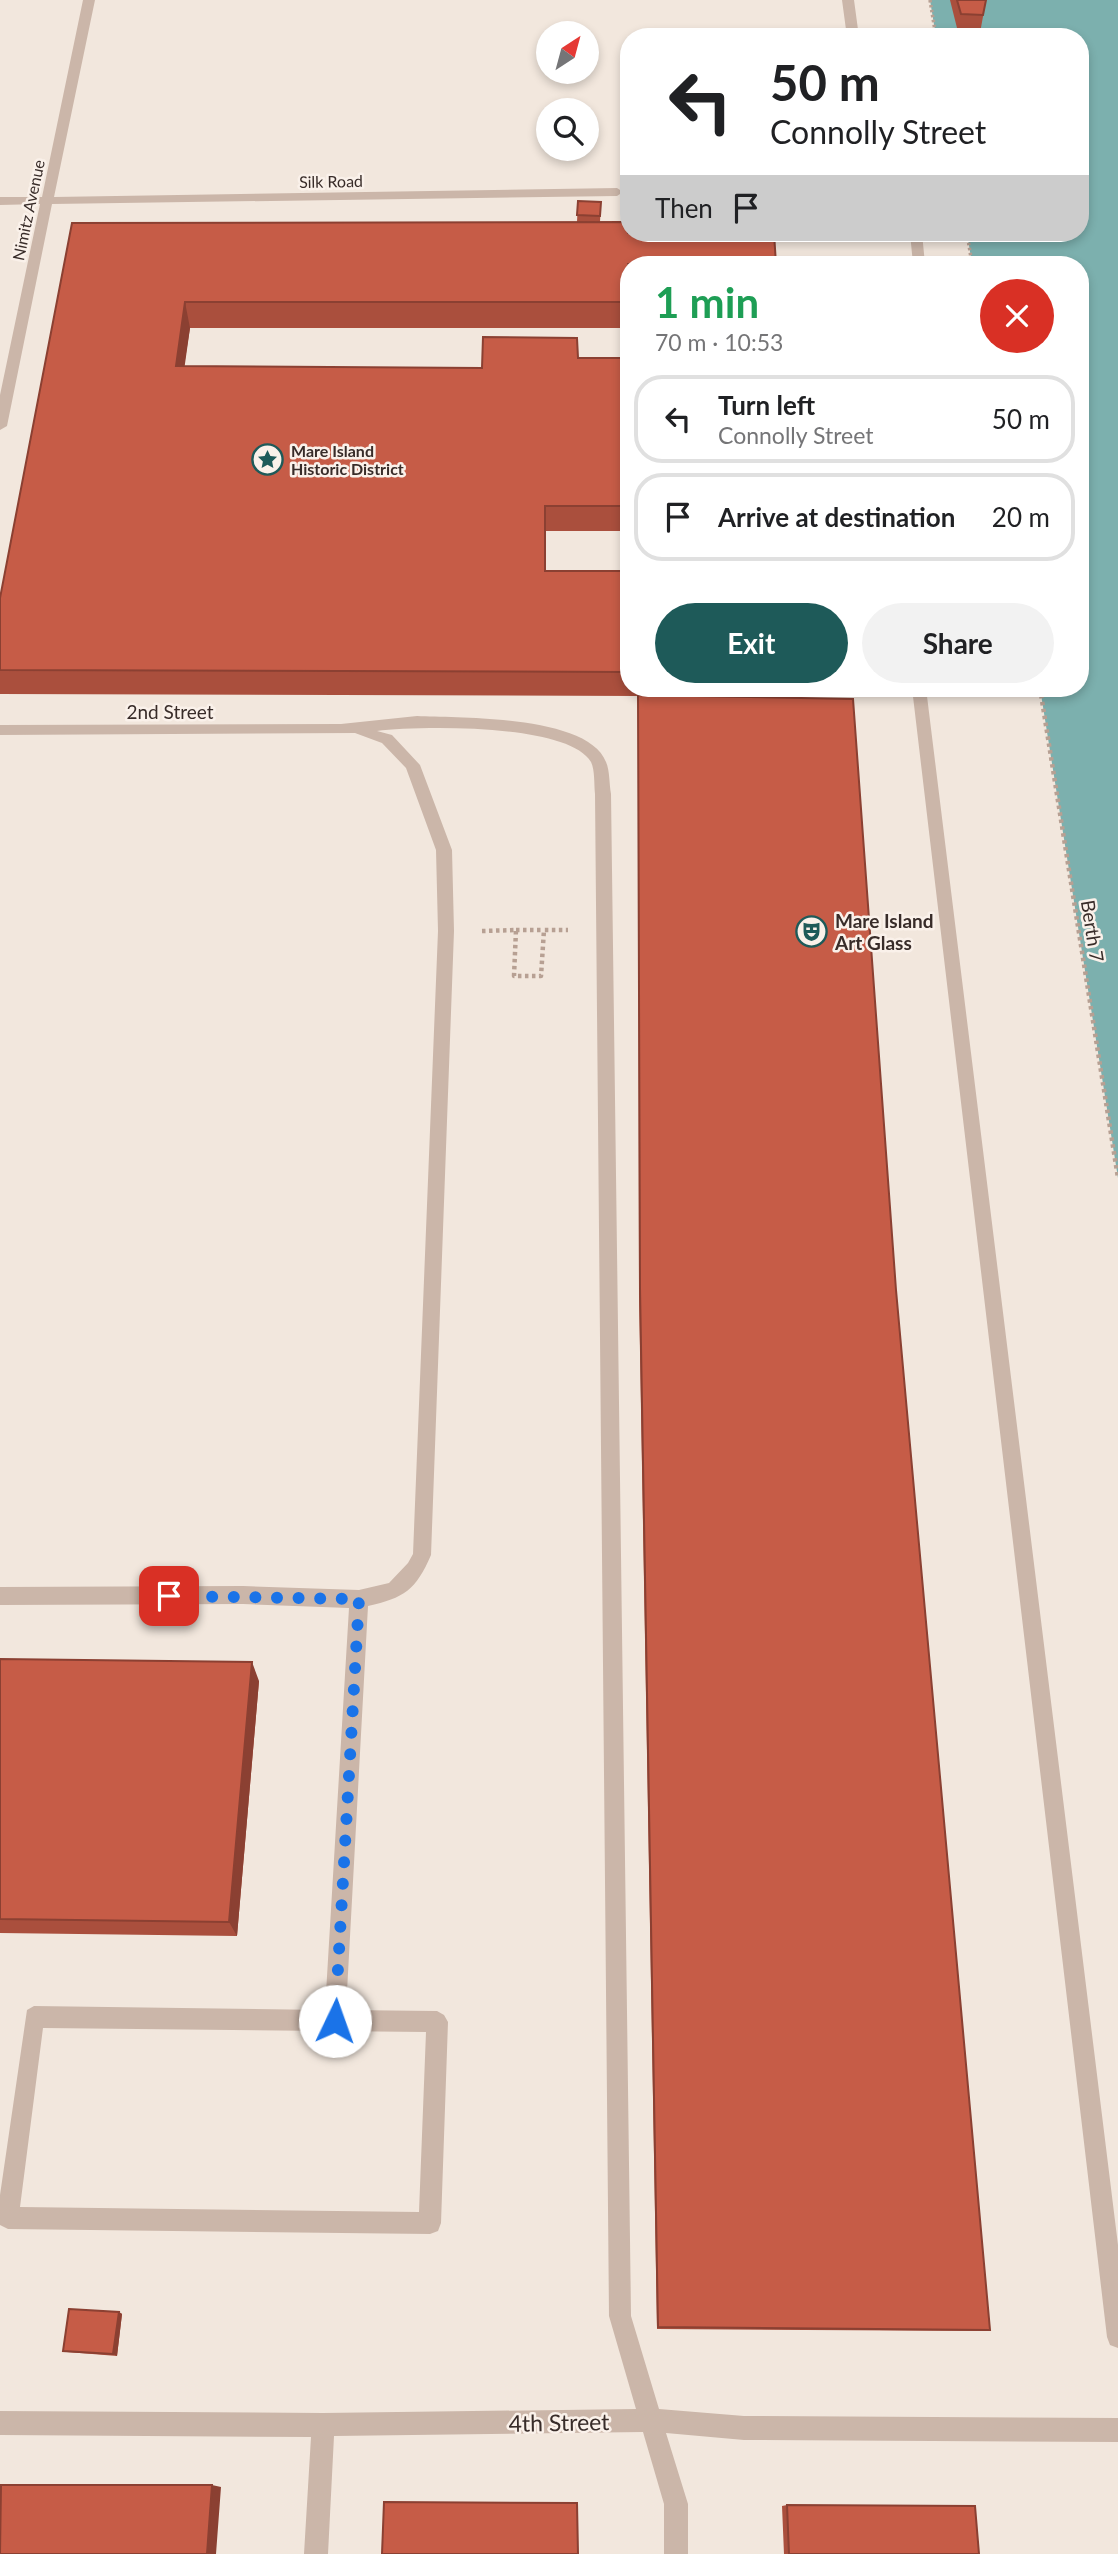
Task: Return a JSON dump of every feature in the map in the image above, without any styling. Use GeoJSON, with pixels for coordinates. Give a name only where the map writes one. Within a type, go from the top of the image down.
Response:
{"type":"FeatureCollection","features":[{"type":"Feature","properties":{"kind":"street","name":"Nimitz Avenue"},"geometry":{"type":"LineString","coordinates":[[0,426],[89,0]]}},
{"type":"Feature","properties":{"kind":"street"},"geometry":{"type":"LineString","coordinates":[[848,0],[852,28]]}},
{"type":"Feature","properties":{"kind":"street","name":"Silk Road"},"geometry":{"type":"LineString","coordinates":[[0,201],[617,192]]}},
{"type":"Feature","properties":{"kind":"street"},"geometry":{"type":"LineString","coordinates":[[920,697],[1118,2336]]}},
{"type":"Feature","properties":{"kind":"street"},"geometry":{"type":"LineString","coordinates":[[341,729],[439,721],[550,733],[570,738],[587,748],[599,762],[603,794],[605,930],[620,2316],[677,2504],[677,2554]]}},
{"type":"Feature","properties":{"kind":"street"},"geometry":{"type":"LineString","coordinates":[[0,1596],[243,1595],[359,1599],[394,1591],[415,1569],[422,1555],[446,931],[444,850],[413,765],[387,739],[371,732],[341,729]]}},
{"type":"Feature","properties":{"kind":"street","name":"2nd Street"},"geometry":{"type":"LineString","coordinates":[[0,730],[341,729]]}},
{"type":"Feature","properties":{"kind":"street"},"geometry":{"type":"LineString","coordinates":[[335,2021],[359,1599]]}},
{"type":"Feature","properties":{"kind":"street"},"geometry":{"type":"LineString","coordinates":[[34,2017],[335,2021],[437,2022],[430,2223],[4,2222],[34,2017]]}},
{"type":"Feature","properties":{"kind":"street","name":"4th Street"},"geometry":{"type":"LineString","coordinates":[[0,2423],[323,2425],[650,2420],[744,2428],[1118,2430]]}},
{"type":"Feature","properties":{"kind":"street"},"geometry":{"type":"LineString","coordinates":[[316,2554],[323,2425]]}},
{"type":"Feature","properties":{"kind":"path"},"geometry":{"type":"LineString","coordinates":[[930,0],[935,28]]}},
{"type":"Feature","properties":{"kind":"path","name":"Berth 7"},"geometry":{"type":"LineString","coordinates":[[1041,697],[1118,1178]]}},
{"type":"Feature","properties":{"kind":"path"},"geometry":{"type":"LineString","coordinates":[[516,930],[514,976],[541,976],[544,930]]}},
{"type":"Feature","properties":{"kind":"path"},"geometry":{"type":"LineString","coordinates":[[446,931],[605,930]]}},
{"type":"Feature","properties":{"kind":"water"},"geometry":{"type":"Polygon","coordinates":[[[930,0],[1118,0],[1118,1178],[1041,697],[1089,697],[1089,256],[971,256],[968,242],[1089,242],[1089,28],[935,28],[930,0]]]}},
{"type":"Feature","properties":{"kind":"building"},"geometry":{"type":"Polygon","coordinates":[[[957,0],[986,0],[983,15],[961,14],[957,0]]]}},
{"type":"Feature","properties":{"kind":"building"},"geometry":{"type":"Polygon","coordinates":[[[578,201],[601,202],[600,216],[577,215],[578,201]]]}},
{"type":"Feature","properties":{"kind":"building"},"geometry":{"type":"Polygon","coordinates":[[[620,222],[620,242],[775,242],[775,256],[620,256],[620,302],[185,302],[176,366],[482,368],[483,337],[577,338],[578,358],[620,358],[620,506],[545,506],[545,571],[620,571],[620,672],[0,670],[0,598],[72,223],[620,222]]]}},
{"type":"Feature","properties":{"kind":"building"},"geometry":{"type":"Polygon","coordinates":[[[638,697],[853,699],[896,1290],[990,2330],[658,2327],[640,1288],[638,697]]]}},
{"type":"Feature","properties":{"kind":"building"},"geometry":{"type":"Polygon","coordinates":[[[0,1659],[252,1662],[229,1922],[0,1919],[0,1659]]]}},
{"type":"Feature","properties":{"kind":"building"},"geometry":{"type":"Polygon","coordinates":[[[69,2309],[119,2312],[113,2354],[63,2351],[69,2309]]]}},
{"type":"Feature","properties":{"kind":"building"},"geometry":{"type":"Polygon","coordinates":[[[1,2485],[212,2485],[207,2554],[0,2554],[1,2485]]]}},
{"type":"Feature","properties":{"kind":"building"},"geometry":{"type":"Polygon","coordinates":[[[384,2502],[577,2503],[578,2554],[382,2554],[384,2502]]]}},
{"type":"Feature","properties":{"kind":"building"},"geometry":{"type":"Polygon","coordinates":[[[787,2505],[975,2506],[979,2554],[789,2554],[787,2505]]]}},
{"type":"Feature","properties":{"kind":"place","name":"Mare Island Historic District"},"geometry":{"type":"Point","coordinates":[268,459]}},
{"type":"Feature","properties":{"kind":"place","name":"Mare Island Art Glass"},"geometry":{"type":"Point","coordinates":[812,931]}},
{"type":"Feature","properties":{"kind":"route"},"geometry":{"type":"LineString","coordinates":[[169,1596],[243,1595],[359,1599],[335,2021]]}}]}
